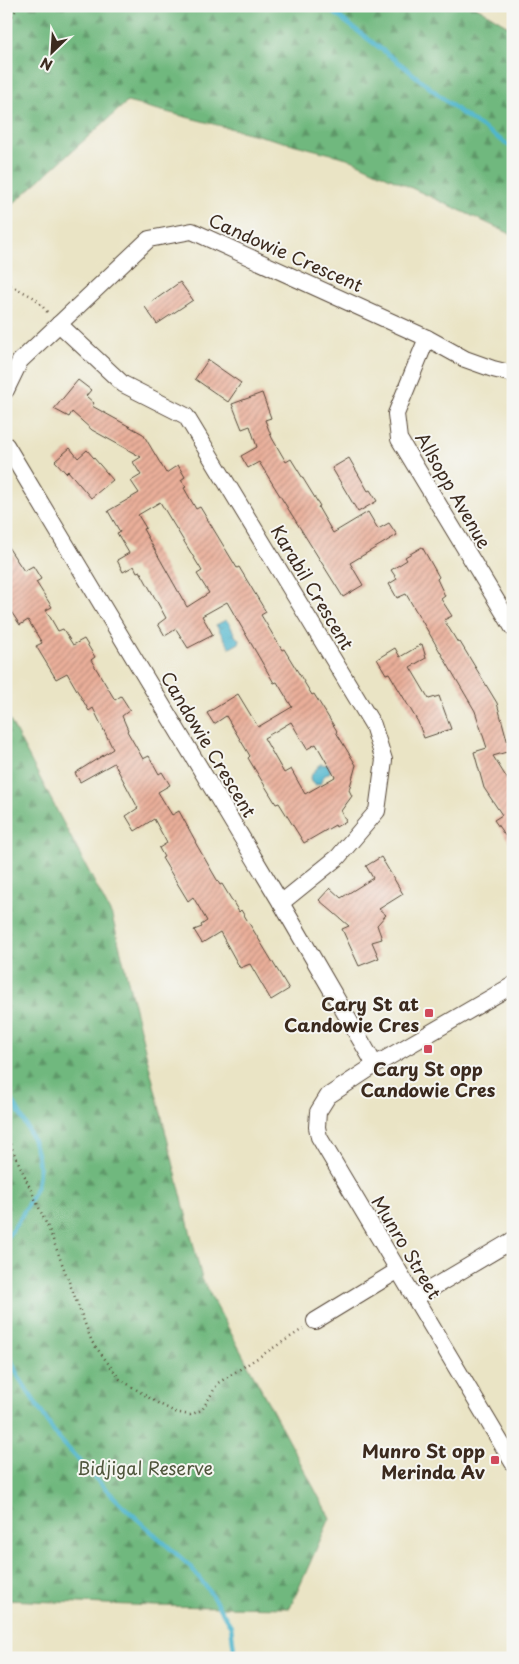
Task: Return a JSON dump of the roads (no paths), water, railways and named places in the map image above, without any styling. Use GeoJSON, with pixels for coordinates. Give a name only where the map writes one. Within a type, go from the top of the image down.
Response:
{"type":"FeatureCollection","features":[{"type":"Feature","properties":{"kind":"street","name":"Candowie Crescent"},"geometry":{"type":"LineString","coordinates":[[6,390],[20,361],[149,240],[192,230],[427,338],[465,359],[513,374]]}},
{"type":"Feature","properties":{"kind":"street","name":"Karabil Crescent"},"geometry":{"type":"LineString","coordinates":[[59,324],[122,384],[186,416],[373,725],[384,760],[377,811],[338,857],[281,903]]}},
{"type":"Feature","properties":{"kind":"street","name":"Allsopp Avenue"},"geometry":{"type":"LineString","coordinates":[[427,338],[396,414],[399,439],[513,628]]}},
{"type":"Feature","properties":{"kind":"street","name":"Candowie Crescent"},"geometry":{"type":"LineString","coordinates":[[6,445],[281,903],[375,1065]]}},
{"type":"Feature","properties":{"kind":"street","name":"Munro Street"},"geometry":{"type":"LineString","coordinates":[[513,985],[375,1065],[328,1096],[318,1112],[317,1127],[319,1137],[397,1271],[513,1463]]}},
{"type":"Feature","properties":{"kind":"street"},"geometry":{"type":"LineString","coordinates":[[414,1298],[513,1240]]}},
{"type":"Feature","properties":{"kind":"street"},"geometry":{"type":"LineString","coordinates":[[315,1321],[397,1271]]}},
{"type":"Feature","properties":{"kind":"water"},"geometry":{"type":"Polygon","coordinates":[[[226,620],[236,637],[240,640],[239,643],[230,648],[216,625],[226,620]]]}},
{"type":"Feature","properties":{"kind":"water"},"geometry":{"type":"Polygon","coordinates":[[[320,764],[328,765],[330,772],[323,777],[320,784],[315,785],[311,782],[310,777],[320,764]]]}},
{"type":"Feature","properties":{"kind":"waterway"},"geometry":{"type":"LineString","coordinates":[[325,6],[461,113],[513,148]]}},
{"type":"Feature","properties":{"kind":"waterway"},"geometry":{"type":"LineString","coordinates":[[6,1089],[25,1123],[35,1147],[39,1172],[34,1193],[18,1222],[6,1238]]}},
{"type":"Feature","properties":{"kind":"waterway"},"geometry":{"type":"LineString","coordinates":[[6,1348],[18,1376],[56,1435],[124,1507],[191,1567],[209,1591],[231,1626],[235,1658]]}},
{"type":"Feature","properties":{"kind":"place","name":"Cary St at Candowie Cres"},"geometry":{"type":"Point","coordinates":[429,1013]}},
{"type":"Feature","properties":{"kind":"place","name":"Cary St opp Candowie Cres"},"geometry":{"type":"Point","coordinates":[428,1049]}},
{"type":"Feature","properties":{"kind":"place","name":"Munro St opp Merinda Av"},"geometry":{"type":"Point","coordinates":[495,1460]}},
{"type":"Feature","properties":{"kind":"park label","name":"Bidjigal Reserve"},"geometry":{"type":"Point","coordinates":[145,1467]}}]}
